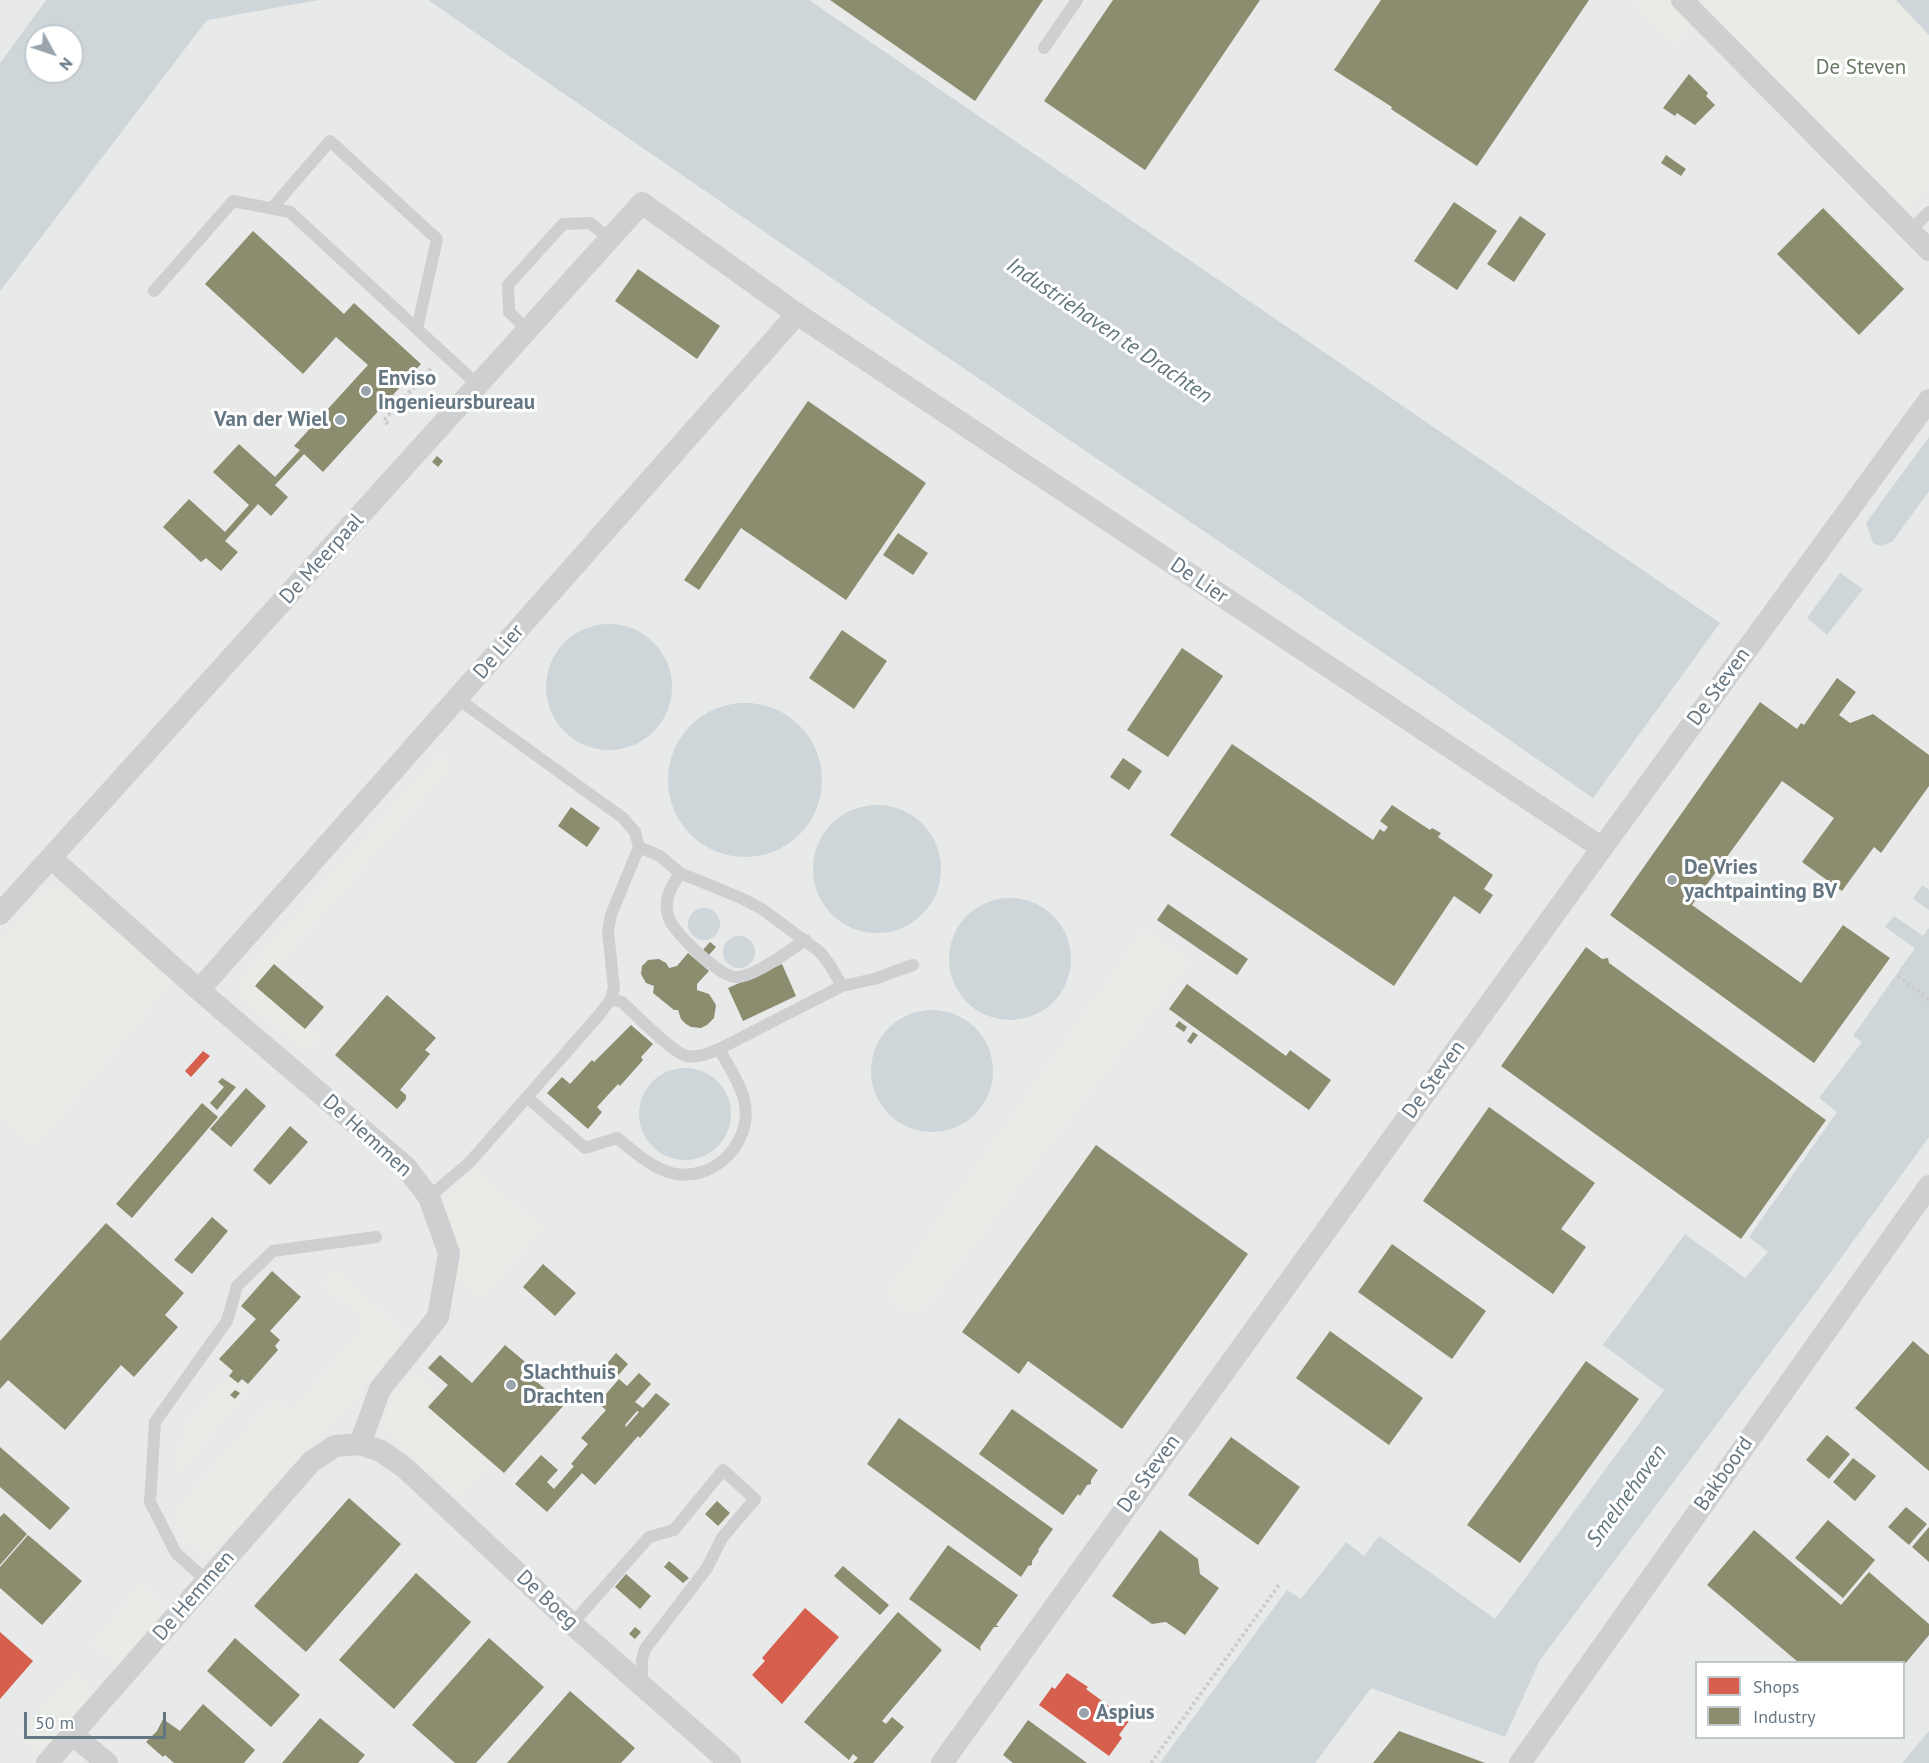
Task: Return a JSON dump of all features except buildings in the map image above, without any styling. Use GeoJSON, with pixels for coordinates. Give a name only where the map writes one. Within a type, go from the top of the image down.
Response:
{"type":"FeatureCollection","features":[{"type":"Feature","properties":{"kind":"street"},"geometry":{"type":"LineString","coordinates":[[1682,0],[1929,250]]}},
{"type":"Feature","properties":{"kind":"street","name":"De Meerpaal"},"geometry":{"type":"LineString","coordinates":[[0,914],[642,203]]}},
{"type":"Feature","properties":{"kind":"street","name":"De Lier"},"geometry":{"type":"LineString","coordinates":[[642,203],[797,314],[1602,848]]}},
{"type":"Feature","properties":{"kind":"street","name":"De Lier"},"geometry":{"type":"LineString","coordinates":[[199,990],[797,314]]}},
{"type":"Feature","properties":{"kind":"street","name":"De Steven"},"geometry":{"type":"LineString","coordinates":[[942,1763],[1602,848],[1929,400]]}},
{"type":"Feature","properties":{"kind":"street","name":"De Hemmen"},"geometry":{"type":"LineString","coordinates":[[47,1763],[311,1462],[335,1446],[360,1444],[380,1389],[438,1317],[449,1253],[429,1197],[405,1166],[199,990],[51,858]]}},
{"type":"Feature","properties":{"kind":"street","name":"Bakboord"},"geometry":{"type":"LineString","coordinates":[[1520,1763],[1929,1186]]}},
{"type":"Feature","properties":{"kind":"street","name":"De Boeg"},"geometry":{"type":"LineString","coordinates":[[360,1444],[381,1451],[405,1468],[572,1624],[730,1763]]}},
{"type":"Feature","properties":{"kind":"street"},"geometry":{"type":"LineString","coordinates":[[72,1734],[107,1763]]}},
{"type":"Feature","properties":{"kind":"lane"},"geometry":{"type":"LineString","coordinates":[[1044,48],[1077,0]]}},
{"type":"Feature","properties":{"kind":"lane"},"geometry":{"type":"LineString","coordinates":[[272,208],[330,141],[437,239],[417,329]]}},
{"type":"Feature","properties":{"kind":"lane"},"geometry":{"type":"LineString","coordinates":[[154,291],[233,201],[290,212],[479,386]]}},
{"type":"Feature","properties":{"kind":"lane"},"geometry":{"type":"LineString","coordinates":[[1911,230],[1929,212]]}},
{"type":"Feature","properties":{"kind":"lane"},"geometry":{"type":"LineString","coordinates":[[528,330],[509,312],[508,285],[563,224],[590,223],[610,239]]}},
{"type":"Feature","properties":{"kind":"lane"},"geometry":{"type":"LineString","coordinates":[[429,1197],[469,1163],[599,1016],[611,999],[614,988],[608,932],[611,915],[639,847],[635,832],[623,818],[458,699]]}},
{"type":"Feature","properties":{"kind":"lane"},"geometry":{"type":"LineString","coordinates":[[639,847],[660,856],[680,873],[762,909],[820,952],[842,986]]}},
{"type":"Feature","properties":{"kind":"lane"},"geometry":{"type":"LineString","coordinates":[[680,873],[667,901],[669,920],[696,951],[724,974],[734,977],[752,972],[806,940]]}},
{"type":"Feature","properties":{"kind":"lane"},"geometry":{"type":"LineString","coordinates":[[611,999],[622,1002],[686,1056],[701,1056],[842,986],[874,979],[913,965]]}},
{"type":"Feature","properties":{"kind":"lane"},"geometry":{"type":"LineString","coordinates":[[527,1097],[585,1148],[617,1138],[658,1168],[673,1173],[703,1172],[717,1165],[729,1155],[744,1129],[746,1113],[744,1098],[719,1049]]}},
{"type":"Feature","properties":{"kind":"lane"},"geometry":{"type":"LineString","coordinates":[[207,1581],[176,1553],[150,1502],[154,1422],[226,1321],[237,1286],[273,1251],[376,1237]]}},
{"type":"Feature","properties":{"kind":"lane"},"geometry":{"type":"LineString","coordinates":[[572,1624],[649,1538],[674,1530],[723,1470],[755,1499],[722,1538],[707,1568],[645,1649],[642,1659],[642,1685]]}},
{"type":"Feature","properties":{"kind":"path"},"geometry":{"type":"LineString","coordinates":[[388,424],[384,420],[432,367]]}},
{"type":"Feature","properties":{"kind":"path"},"geometry":{"type":"LineString","coordinates":[[392,396],[400,403]]}},
{"type":"Feature","properties":{"kind":"path"},"geometry":{"type":"LineString","coordinates":[[1898,976],[1929,1000]]}},
{"type":"Feature","properties":{"kind":"path"},"geometry":{"type":"LineString","coordinates":[[1151,1763],[1279,1585]]}},
{"type":"Feature","properties":{"kind":"shaded area"},"geometry":{"type":"Polygon","coordinates":[[[0,0],[46,0],[28,24],[24,24],[24,30],[0,63],[0,0]]]}},
{"type":"Feature","properties":{"kind":"shaded area"},"geometry":{"type":"Polygon","coordinates":[[[169,0],[1929,0],[1929,1763],[0,1763],[0,226],[169,0]]]}},
{"type":"Feature","properties":{"kind":"green space"},"geometry":{"type":"Polygon","coordinates":[[[1632,0],[1667,0],[1692,25],[1675,45],[1632,0]]]}},
{"type":"Feature","properties":{"kind":"green space","name":"De Steven"},"geometry":{"type":"Polygon","coordinates":[[[1697,0],[1896,0],[1929,35],[1929,187],[1906,210],[1697,0]]]}},
{"type":"Feature","properties":{"kind":"green space"},"geometry":{"type":"Polygon","coordinates":[[[440,753],[452,765],[277,967],[270,995],[320,1038],[307,1052],[241,997],[240,979],[440,753]]]}},
{"type":"Feature","properties":{"kind":"green space"},"geometry":{"type":"Polygon","coordinates":[[[61,890],[75,892],[178,975],[35,1147],[0,1118],[0,942],[35,899],[48,892],[61,890]]]}},
{"type":"Feature","properties":{"kind":"green space"},"geometry":{"type":"Polygon","coordinates":[[[1143,929],[1190,961],[926,1308],[907,1311],[893,1302],[889,1290],[1143,929]]]}},
{"type":"Feature","properties":{"kind":"green space"},"geometry":{"type":"Polygon","coordinates":[[[475,1169],[543,1229],[479,1300],[457,1278],[456,1245],[448,1212],[452,1210],[448,1202],[453,1193],[475,1169]]]}},
{"type":"Feature","properties":{"kind":"green space"},"geometry":{"type":"Polygon","coordinates":[[[334,1269],[409,1336],[213,1560],[190,1543],[180,1530],[178,1513],[181,1503],[273,1398],[291,1410],[361,1331],[361,1319],[348,1305],[327,1292],[322,1285],[334,1269]]]}},
{"type":"Feature","properties":{"kind":"green space"},"geometry":{"type":"Polygon","coordinates":[[[231,1373],[249,1389],[176,1477],[174,1460],[189,1421],[231,1373]]]}},
{"type":"Feature","properties":{"kind":"green space"},"geometry":{"type":"Polygon","coordinates":[[[414,1373],[502,1450],[458,1497],[404,1449],[387,1429],[385,1421],[388,1402],[414,1373]]]}},
{"type":"Feature","properties":{"kind":"green space"},"geometry":{"type":"Polygon","coordinates":[[[141,1584],[169,1608],[119,1667],[91,1643],[141,1584]]]}},
{"type":"Feature","properties":{"kind":"green space"},"geometry":{"type":"Polygon","coordinates":[[[75,1671],[95,1694],[40,1757],[19,1735],[75,1671]]]}},
{"type":"Feature","properties":{"kind":"water"},"geometry":{"type":"Polygon","coordinates":[[[46,0],[319,0],[207,20],[0,291],[0,63],[24,30],[24,84],[84,84],[84,24],[28,24],[46,0]]]}},
{"type":"Feature","properties":{"kind":"water","name":"Industriehaven te Drachten"},"geometry":{"type":"Polygon","coordinates":[[[428,0],[809,0],[1720,623],[1593,798],[428,0]]]}},
{"type":"Feature","properties":{"kind":"water"},"geometry":{"type":"Polygon","coordinates":[[[1896,0],[1929,0],[1929,35],[1896,0]]]}},
{"type":"Feature","properties":{"kind":"water"},"geometry":{"type":"Polygon","coordinates":[[[1929,437],[1929,491],[1892,542],[1880,546],[1873,543],[1866,523],[1929,437]]]}},
{"type":"Feature","properties":{"kind":"water"},"geometry":{"type":"Polygon","coordinates":[[[1840,573],[1863,589],[1827,635],[1807,618],[1840,573]]]}},
{"type":"Feature","properties":{"kind":"water"},"geometry":{"type":"Polygon","coordinates":[[[609,624],[633,629],[653,643],[667,663],[672,687],[667,711],[653,731],[633,745],[609,750],[585,745],[565,731],[551,711],[546,687],[551,663],[565,643],[585,629],[609,624]]]}},
{"type":"Feature","properties":{"kind":"water"},"geometry":{"type":"Polygon","coordinates":[[[745,703],[774,709],[788,716],[799,726],[809,737],[816,751],[822,780],[816,809],[809,823],[799,834],[788,844],[774,851],[745,857],[716,851],[702,844],[691,834],[681,823],[674,809],[668,780],[674,751],[681,737],[691,726],[702,716],[716,709],[745,703]]]}},
{"type":"Feature","properties":{"kind":"water"},"geometry":{"type":"Polygon","coordinates":[[[877,805],[902,810],[922,824],[936,844],[941,869],[936,894],[922,914],[902,928],[877,933],[852,928],[832,914],[818,894],[813,869],[818,844],[832,824],[852,810],[877,805]]]}},
{"type":"Feature","properties":{"kind":"water"},"geometry":{"type":"Polygon","coordinates":[[[1922,885],[1929,890],[1929,910],[1913,899],[1922,885]]]}},
{"type":"Feature","properties":{"kind":"water"},"geometry":{"type":"Polygon","coordinates":[[[1010,898],[1033,903],[1053,916],[1066,936],[1071,959],[1066,982],[1053,1002],[1033,1015],[1010,1020],[987,1015],[967,1002],[954,982],[949,959],[954,936],[967,916],[987,903],[1010,898]]]}},
{"type":"Feature","properties":{"kind":"water"},"geometry":{"type":"Polygon","coordinates":[[[704,908],[715,913],[720,924],[715,935],[704,940],[693,935],[688,924],[693,913],[704,908]]]}},
{"type":"Feature","properties":{"kind":"water","name":"Smelnehaven"},"geometry":{"type":"Polygon","coordinates":[[[1894,916],[1923,936],[1929,928],[1929,1137],[1819,1288],[1540,1660],[1505,1737],[1371,1688],[1315,1763],[1160,1763],[1287,1590],[1301,1599],[1346,1542],[1364,1556],[1379,1536],[1495,1619],[1664,1390],[1603,1345],[1685,1234],[1745,1278],[1768,1252],[1749,1237],[1837,1112],[1819,1098],[1862,1042],[1853,1036],[1915,948],[1885,927],[1894,916]]]}},
{"type":"Feature","properties":{"kind":"water"},"geometry":{"type":"Polygon","coordinates":[[[739,936],[750,941],[755,952],[750,963],[739,968],[728,963],[723,952],[728,941],[739,936]]]}},
{"type":"Feature","properties":{"kind":"water"},"geometry":{"type":"Polygon","coordinates":[[[932,1010],[955,1015],[975,1028],[988,1048],[993,1071],[988,1094],[975,1114],[955,1127],[932,1132],[909,1127],[889,1114],[876,1094],[871,1071],[876,1048],[889,1028],[909,1015],[932,1010]]]}},
{"type":"Feature","properties":{"kind":"water"},"geometry":{"type":"Polygon","coordinates":[[[685,1068],[703,1071],[718,1081],[728,1096],[731,1114],[728,1132],[718,1147],[703,1157],[685,1160],[667,1157],[652,1147],[642,1132],[639,1114],[642,1096],[652,1081],[667,1071],[685,1068]]]}},
{"type":"Feature","properties":{"kind":"water"},"geometry":{"type":"Polygon","coordinates":[[[1929,1731],[1929,1763],[1902,1763],[1929,1731]]]}},
{"type":"Feature","properties":{"kind":"place","name":"Enviso Ingenieursbureau"},"geometry":{"type":"Point","coordinates":[366,391]}},
{"type":"Feature","properties":{"kind":"place","name":"Van der Wiel"},"geometry":{"type":"Point","coordinates":[340,420]}},
{"type":"Feature","properties":{"kind":"place","name":"De Vries yachtpainting BV"},"geometry":{"type":"Point","coordinates":[1672,880]}},
{"type":"Feature","properties":{"kind":"place","name":"Slachthuis Drachten"},"geometry":{"type":"Point","coordinates":[511,1385]}},
{"type":"Feature","properties":{"kind":"place","name":"Aspius"},"geometry":{"type":"Point","coordinates":[1084,1713]}}]}
